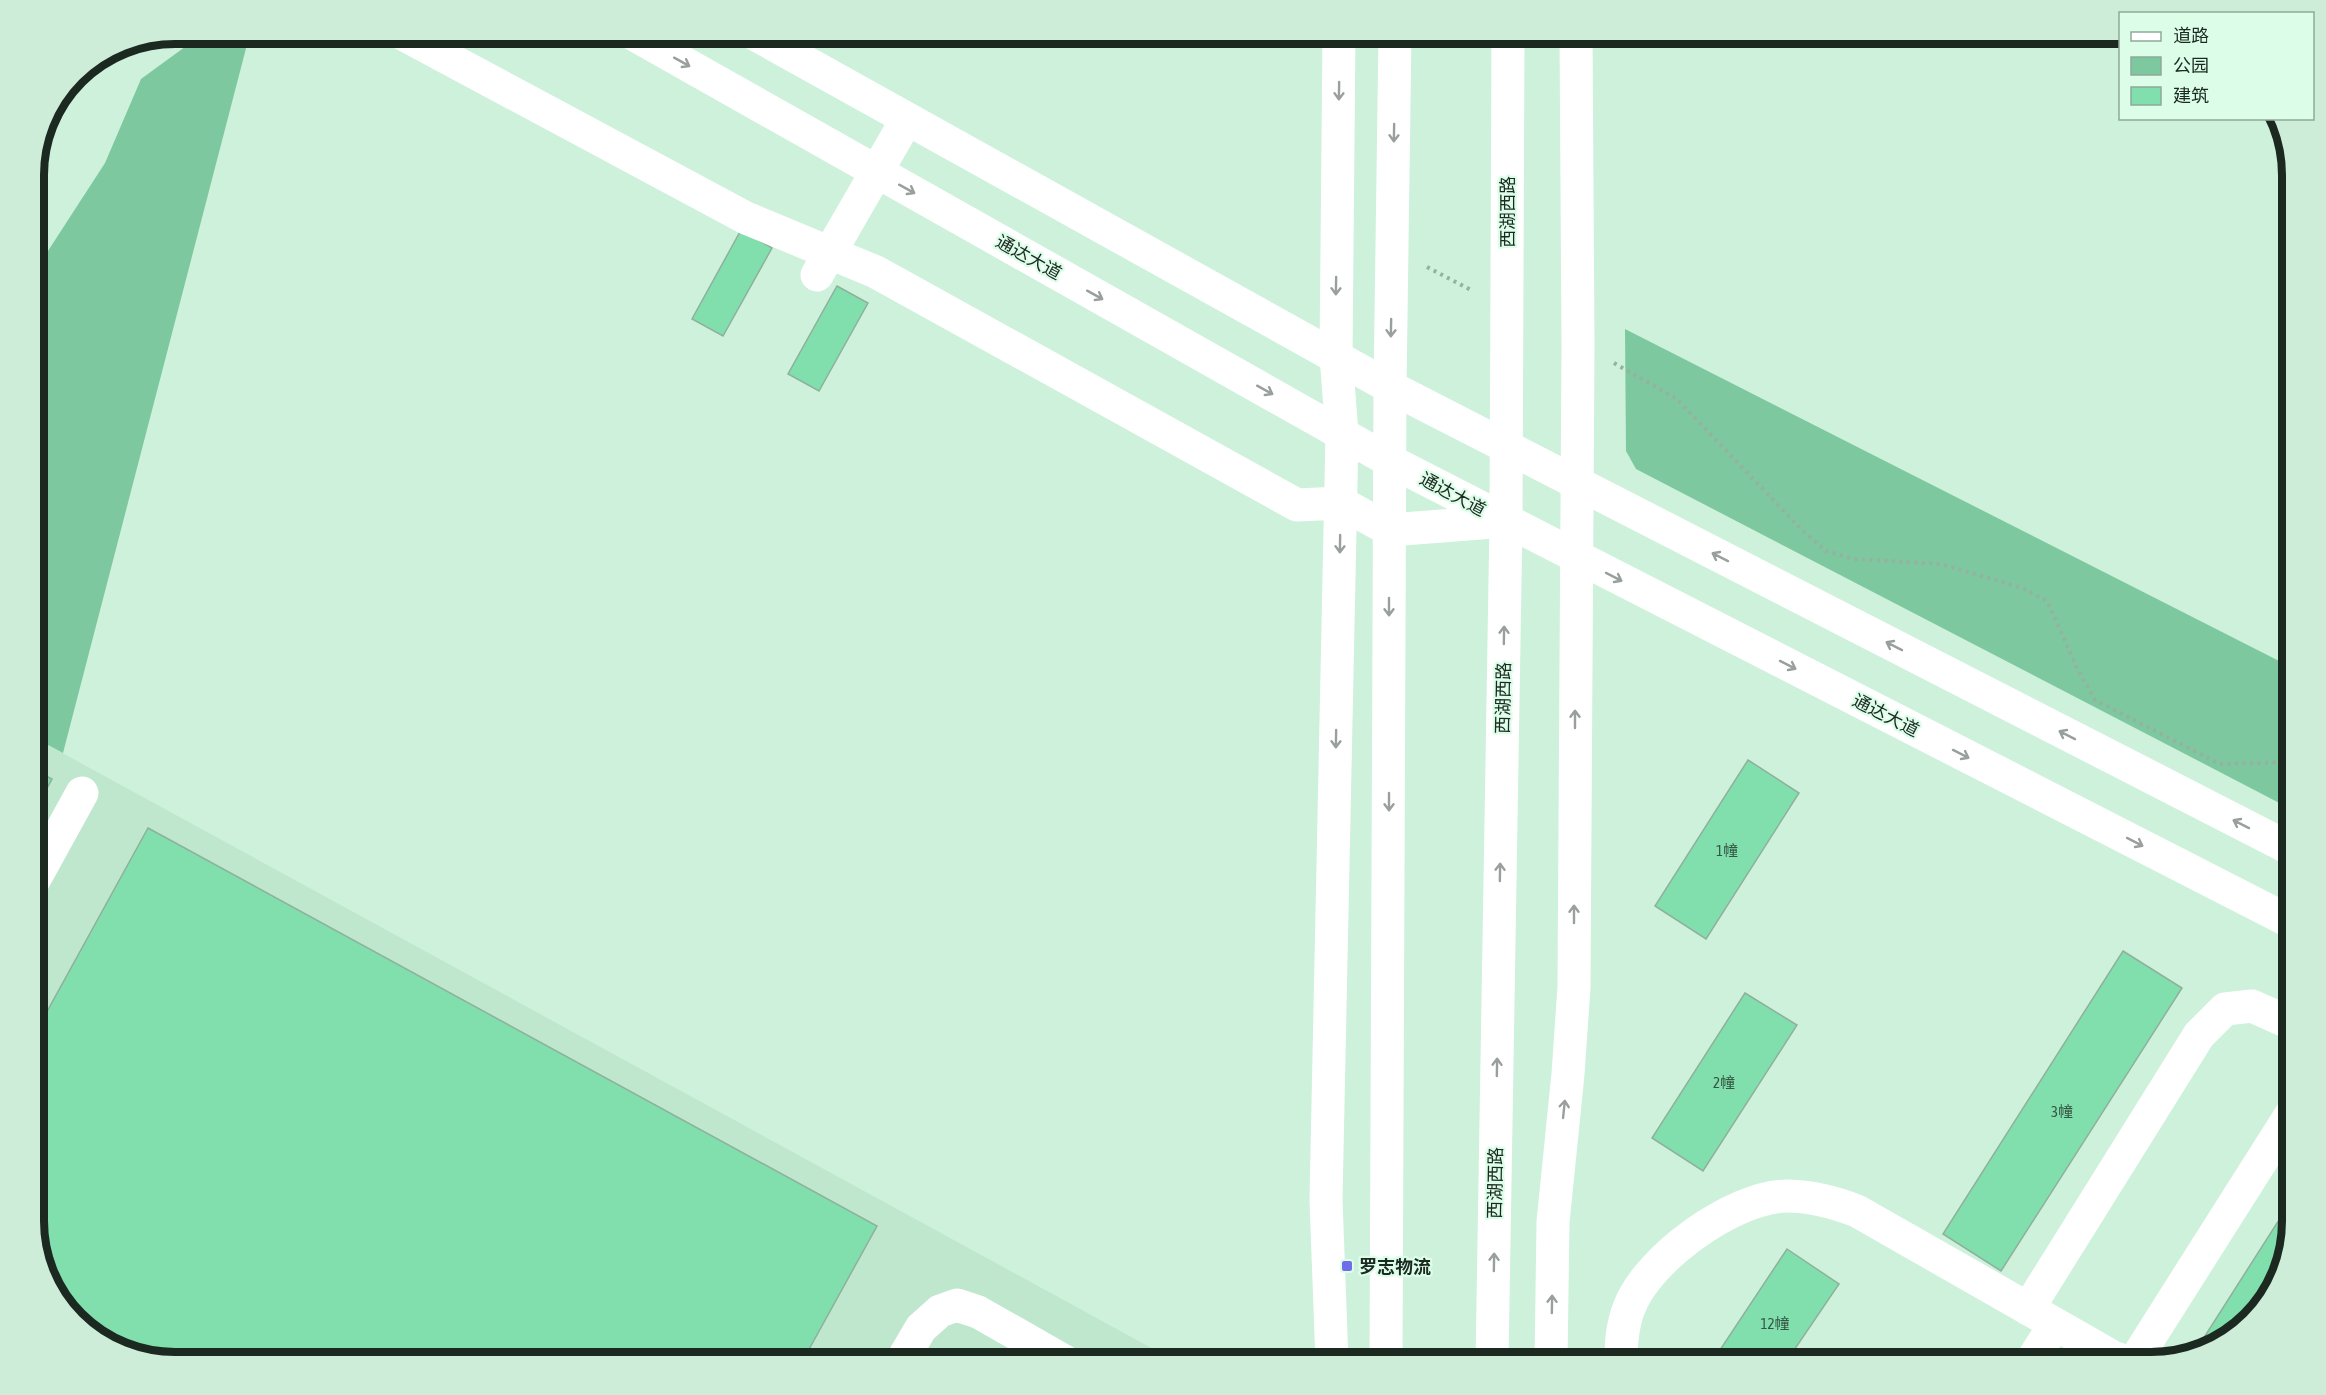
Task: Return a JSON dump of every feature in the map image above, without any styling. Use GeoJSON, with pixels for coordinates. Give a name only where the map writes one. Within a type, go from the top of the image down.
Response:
{"type":"FeatureCollection","features":[{"type":"Feature","properties":{"kind":"main road"},"geometry":{"type":"LineString","coordinates":[[422,44],[746,218],[823,264],[876,272],[1297,505],[1341,502],[1390,530],[1506,521]]}},
{"type":"Feature","properties":{"kind":"main road","name":"通达大道"},"geometry":{"type":"LineString","coordinates":[[651,44],[1390,461],[2282,917]]}},
{"type":"Feature","properties":{"kind":"main road"},"geometry":{"type":"LineString","coordinates":[[773,44],[1390,387],[2282,844]]}},
{"type":"Feature","properties":{"kind":"main road"},"geometry":{"type":"LineString","coordinates":[[1332,1352],[1326,1200],[1342,434],[1336,356],[1339,44]]}},
{"type":"Feature","properties":{"kind":"main road"},"geometry":{"type":"LineString","coordinates":[[1386,1352],[1390,387],[1395,44]]}},
{"type":"Feature","properties":{"kind":"main road","name":"西湖西路"},"geometry":{"type":"LineString","coordinates":[[1492,1352],[1506,521],[1508,44]]}},
{"type":"Feature","properties":{"kind":"main road"},"geometry":{"type":"LineString","coordinates":[[1551,1352],[1553,1222],[1574,987],[1578,345],[1576,44]]}},
{"type":"Feature","properties":{"kind":"main road"},"geometry":{"type":"LineString","coordinates":[[823,264],[907,119]]}},
{"type":"Feature","properties":{"kind":"main road"},"geometry":{"type":"LineString","coordinates":[[44,862],[82,794]]}},
{"type":"Feature","properties":{"kind":"main road"},"geometry":{"type":"LineString","coordinates":[[2033,1352],[2041,1316],[2199,1035],[2225,1009],[2252,1006],[2282,1019]]}},
{"type":"Feature","properties":{"kind":"main road"},"geometry":{"type":"LineString","coordinates":[[2140,1352],[2282,1128]]}},
{"type":"Feature","properties":{"kind":"main road"},"geometry":{"type":"LineString","coordinates":[[1621,1352],[1622,1336],[1629,1307],[1640,1286],[1668,1254],[1705,1226],[1746,1206],[1785,1196],[1830,1200],[1857,1211],[2108,1352]]}},
{"type":"Feature","properties":{"kind":"main road"},"geometry":{"type":"LineString","coordinates":[[908,1352],[921,1328],[940,1311],[957,1305],[978,1312],[1048,1352]]}},
{"type":"Feature","properties":{"kind":"path"},"geometry":{"type":"LineString","coordinates":[[1392,249],[1506,308]]}},
{"type":"Feature","properties":{"kind":"path"},"geometry":{"type":"LineString","coordinates":[[1578,345],[1677,399],[1800,528],[1826,551],[1854,559],[1941,564],[2022,588],[2047,601],[2085,686],[2095,700],[2220,764],[2282,762]]}},
{"type":"Feature","properties":{"kind":"shaded area"},"geometry":{"type":"Polygon","coordinates":[[[44,743],[1159,1352],[174,1352],[162,1351],[46,1242],[44,743]]]}},
{"type":"Feature","properties":{"kind":"green space"},"geometry":{"type":"Polygon","coordinates":[[[189,44],[247,44],[63,753],[44,743],[44,257],[105,163],[141,79],[189,44]]]}},
{"type":"Feature","properties":{"kind":"green space"},"geometry":{"type":"Polygon","coordinates":[[[1625,329],[2282,662],[2282,804],[1636,469],[1626,451],[1625,329]]]}},
{"type":"Feature","properties":{"kind":"building"},"geometry":{"type":"Polygon","coordinates":[[[741,230],[772,248],[723,336],[692,319],[741,230]]]}},
{"type":"Feature","properties":{"kind":"building"},"geometry":{"type":"Polygon","coordinates":[[[837,286],[868,303],[819,391],[788,374],[837,286]]]}},
{"type":"Feature","properties":{"kind":"building"},"geometry":{"type":"Polygon","coordinates":[[[1748,760],[1799,793],[1706,939],[1655,906],[1748,760]]]}},
{"type":"Feature","properties":{"kind":"building"},"geometry":{"type":"Polygon","coordinates":[[[44,775],[52,779],[44,794],[44,775]]]}},
{"type":"Feature","properties":{"kind":"building"},"geometry":{"type":"Polygon","coordinates":[[[148,828],[877,1226],[808,1352],[174,1352],[140,1347],[109,1334],[82,1313],[61,1286],[48,1255],[44,1229],[44,1017],[148,828]]]}},
{"type":"Feature","properties":{"kind":"building"},"geometry":{"type":"Polygon","coordinates":[[[2123,951],[2182,988],[2001,1271],[1943,1234],[2123,951]]]}},
{"type":"Feature","properties":{"kind":"building"},"geometry":{"type":"Polygon","coordinates":[[[1745,993],[1797,1025],[1703,1171],[1652,1138],[1745,993]]]}},
{"type":"Feature","properties":{"kind":"building"},"geometry":{"type":"Polygon","coordinates":[[[2282,1215],[2278,1255],[2265,1286],[2244,1313],[2217,1334],[2201,1342],[2282,1215]]]}},
{"type":"Feature","properties":{"kind":"building"},"geometry":{"type":"Polygon","coordinates":[[[1787,1249],[1839,1284],[1793,1352],[1719,1352],[1787,1249]]]}},
{"type":"Feature","properties":{"kind":"place","name":"罗志物流"},"geometry":{"type":"Point","coordinates":[1347,1266]}}]}
